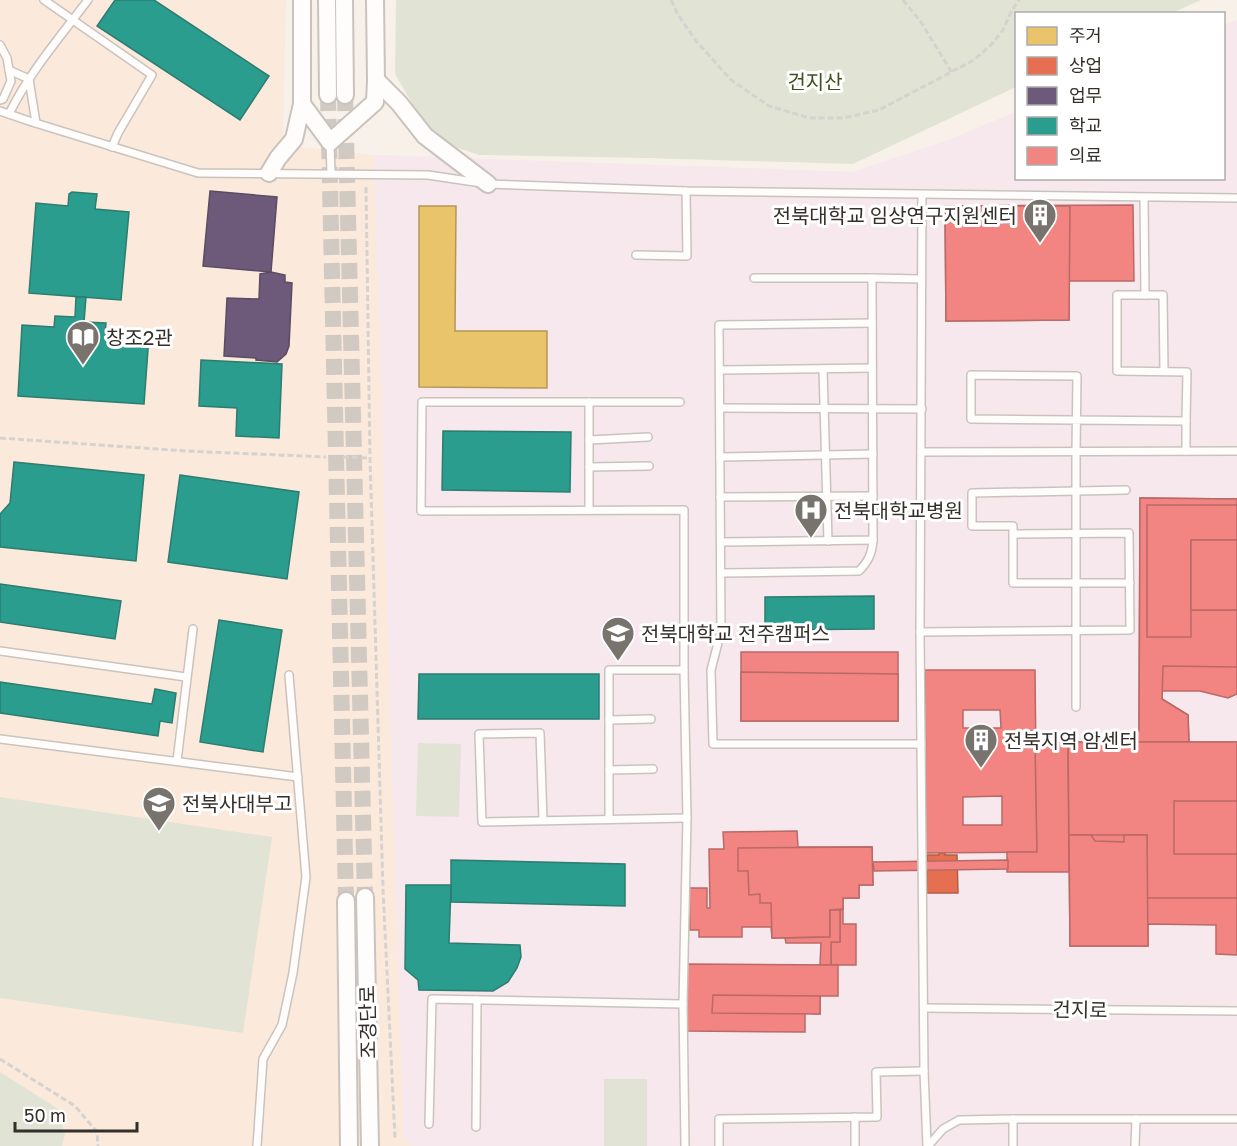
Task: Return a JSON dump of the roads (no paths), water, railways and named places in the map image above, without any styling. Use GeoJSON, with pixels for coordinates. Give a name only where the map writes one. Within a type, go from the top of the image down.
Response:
{"type":"FeatureCollection","features":[{"type":"Feature","properties":{"kind":"street"},"geometry":{"type":"LineString","coordinates":[[269,173],[294,139],[302,104],[302,0]]}},
{"type":"Feature","properties":{"kind":"street"},"geometry":{"type":"LineString","coordinates":[[327,0],[336,95],[344,0]]}},
{"type":"Feature","properties":{"kind":"street"},"geometry":{"type":"LineString","coordinates":[[302,104],[330,142],[375,102],[375,0]]}},
{"type":"Feature","properties":{"kind":"street"},"geometry":{"type":"LineString","coordinates":[[376,80],[399,103],[425,136],[488,184]]}},
{"type":"Feature","properties":{"kind":"street","name":"조경단로"},"geometry":{"type":"LineString","coordinates":[[365,897],[370,1146]]}},
{"type":"Feature","properties":{"kind":"street","name":"조경단로"},"geometry":{"type":"LineString","coordinates":[[346,901],[349,1146]]}},
{"type":"Feature","properties":{"kind":"lane"},"geometry":{"type":"LineString","coordinates":[[44,0],[152,75],[112,147]]}},
{"type":"Feature","properties":{"kind":"lane"},"geometry":{"type":"LineString","coordinates":[[9,114],[29,79],[88,0]]}},
{"type":"Feature","properties":{"kind":"lane"},"geometry":{"type":"LineString","coordinates":[[0,45],[7,58],[11,81],[3,99],[0,100]]}},
{"type":"Feature","properties":{"kind":"lane"},"geometry":{"type":"LineString","coordinates":[[9,70],[29,79]]}},
{"type":"Feature","properties":{"kind":"lane"},"geometry":{"type":"LineString","coordinates":[[29,79],[36,123]]}},
{"type":"Feature","properties":{"kind":"lane"},"geometry":{"type":"LineString","coordinates":[[0,111],[198,173],[428,175],[488,184],[686,191],[1237,198]]}},
{"type":"Feature","properties":{"kind":"lane"},"geometry":{"type":"LineString","coordinates":[[330,142],[331,173]]}},
{"type":"Feature","properties":{"kind":"lane"},"geometry":{"type":"LineString","coordinates":[[636,255],[687,256],[686,191]]}},
{"type":"Feature","properties":{"kind":"lane"},"geometry":{"type":"LineString","coordinates":[[922,195],[920,632],[924,1071],[927,1146]]}},
{"type":"Feature","properties":{"kind":"lane"},"geometry":{"type":"LineString","coordinates":[[1144,198],[1145,295]]}},
{"type":"Feature","properties":{"kind":"lane"},"geometry":{"type":"LineString","coordinates":[[754,278],[921,279]]}},
{"type":"Feature","properties":{"kind":"lane"},"geometry":{"type":"LineString","coordinates":[[721,573],[859,571],[867,564],[872,552],[873,540],[872,278]]}},
{"type":"Feature","properties":{"kind":"lane"},"geometry":{"type":"LineString","coordinates":[[1164,371],[1163,295],[1117,295],[1117,371],[1187,372],[1186,451]]}},
{"type":"Feature","properties":{"kind":"lane"},"geometry":{"type":"LineString","coordinates":[[872,323],[719,325],[721,631],[711,670],[713,744],[921,744]]}},
{"type":"Feature","properties":{"kind":"lane"},"geometry":{"type":"LineString","coordinates":[[720,370],[872,368]]}},
{"type":"Feature","properties":{"kind":"lane"},"geometry":{"type":"LineString","coordinates":[[823,369],[828,541]]}},
{"type":"Feature","properties":{"kind":"lane"},"geometry":{"type":"LineString","coordinates":[[1076,707],[1076,452],[1077,420],[1077,376],[971,375],[971,419],[1077,420],[1186,421]]}},
{"type":"Feature","properties":{"kind":"lane"},"geometry":{"type":"LineString","coordinates":[[681,402],[423,402],[421,511],[684,510],[687,818],[683,1004],[685,1146]]}},
{"type":"Feature","properties":{"kind":"lane"},"geometry":{"type":"LineString","coordinates":[[589,402],[589,510]]}},
{"type":"Feature","properties":{"kind":"lane"},"geometry":{"type":"LineString","coordinates":[[720,408],[922,409]]}},
{"type":"Feature","properties":{"kind":"lane"},"geometry":{"type":"LineString","coordinates":[[589,440],[648,437]]}},
{"type":"Feature","properties":{"kind":"lane"},"geometry":{"type":"LineString","coordinates":[[921,452],[1237,451]]}},
{"type":"Feature","properties":{"kind":"lane"},"geometry":{"type":"LineString","coordinates":[[720,457],[873,454]]}},
{"type":"Feature","properties":{"kind":"lane"},"geometry":{"type":"LineString","coordinates":[[589,467],[649,466]]}},
{"type":"Feature","properties":{"kind":"lane"},"geometry":{"type":"LineString","coordinates":[[1126,490],[972,493],[972,526],[1013,526],[1013,583],[1130,582]]}},
{"type":"Feature","properties":{"kind":"lane"},"geometry":{"type":"LineString","coordinates":[[720,497],[873,496]]}},
{"type":"Feature","properties":{"kind":"lane"},"geometry":{"type":"LineString","coordinates":[[920,632],[1130,630],[1129,533],[1013,534]]}},
{"type":"Feature","properties":{"kind":"lane"},"geometry":{"type":"LineString","coordinates":[[721,542],[873,540]]}},
{"type":"Feature","properties":{"kind":"lane"},"geometry":{"type":"LineString","coordinates":[[177,761],[193,629]]}},
{"type":"Feature","properties":{"kind":"lane"},"geometry":{"type":"LineString","coordinates":[[0,651],[186,677]]}},
{"type":"Feature","properties":{"kind":"lane"},"geometry":{"type":"LineString","coordinates":[[609,819],[609,670],[684,670]]}},
{"type":"Feature","properties":{"kind":"lane"},"geometry":{"type":"LineString","coordinates":[[257,1146],[263,1059],[282,1025],[293,973],[306,877],[289,675]]}},
{"type":"Feature","properties":{"kind":"lane"},"geometry":{"type":"LineString","coordinates":[[609,720],[651,719]]}},
{"type":"Feature","properties":{"kind":"lane"},"geometry":{"type":"LineString","coordinates":[[543,820],[540,733],[479,734],[482,822],[687,818]]}},
{"type":"Feature","properties":{"kind":"lane"},"geometry":{"type":"LineString","coordinates":[[0,739],[298,777]]}},
{"type":"Feature","properties":{"kind":"lane"},"geometry":{"type":"LineString","coordinates":[[609,770],[653,769]]}},
{"type":"Feature","properties":{"kind":"lane"},"geometry":{"type":"LineString","coordinates":[[429,1124],[432,999],[683,1004]]}},
{"type":"Feature","properties":{"kind":"lane"},"geometry":{"type":"LineString","coordinates":[[476,1127],[477,1000]]}},
{"type":"Feature","properties":{"kind":"lane","name":"건지로"},"geometry":{"type":"LineString","coordinates":[[924,1008],[1237,1011]]}},
{"type":"Feature","properties":{"kind":"lane"},"geometry":{"type":"LineString","coordinates":[[719,1146],[719,1119],[877,1117],[876,1072],[924,1071]]}},
{"type":"Feature","properties":{"kind":"lane"},"geometry":{"type":"LineString","coordinates":[[855,1117],[855,1146]]}},
{"type":"Feature","properties":{"kind":"lane"},"geometry":{"type":"LineString","coordinates":[[1013,1119],[1013,1146]]}},
{"type":"Feature","properties":{"kind":"lane"},"geometry":{"type":"LineString","coordinates":[[1135,1146],[1136,1119]]}},
{"type":"Feature","properties":{"kind":"lane"},"geometry":{"type":"LineString","coordinates":[[927,1146],[943,1129],[959,1120],[1237,1119]]}},
{"type":"Feature","properties":{"kind":"tunnel"},"geometry":{"type":"LineString","coordinates":[[328,95],[346,901]]}},
{"type":"Feature","properties":{"kind":"tunnel"},"geometry":{"type":"LineString","coordinates":[[345,95],[365,897]]}},
{"type":"Feature","properties":{"kind":"place","name":"전북대학교 임상연구지원센터"},"geometry":{"type":"Point","coordinates":[1040,244]}},
{"type":"Feature","properties":{"kind":"place","name":"창조2관"},"geometry":{"type":"Point","coordinates":[83,366]}},
{"type":"Feature","properties":{"kind":"place","name":"전북대학교병원"},"geometry":{"type":"Point","coordinates":[811,539]}},
{"type":"Feature","properties":{"kind":"place","name":"전북대학교 전주캠퍼스"},"geometry":{"type":"Point","coordinates":[618,662]}},
{"type":"Feature","properties":{"kind":"place","name":"전북지역 암센터"},"geometry":{"type":"Point","coordinates":[981,769]}},
{"type":"Feature","properties":{"kind":"place","name":"전북사대부고"},"geometry":{"type":"Point","coordinates":[159,832]}},
{"type":"Feature","properties":{"kind":"park label","name":"건지산"},"geometry":{"type":"Point","coordinates":[815,81]}}]}
